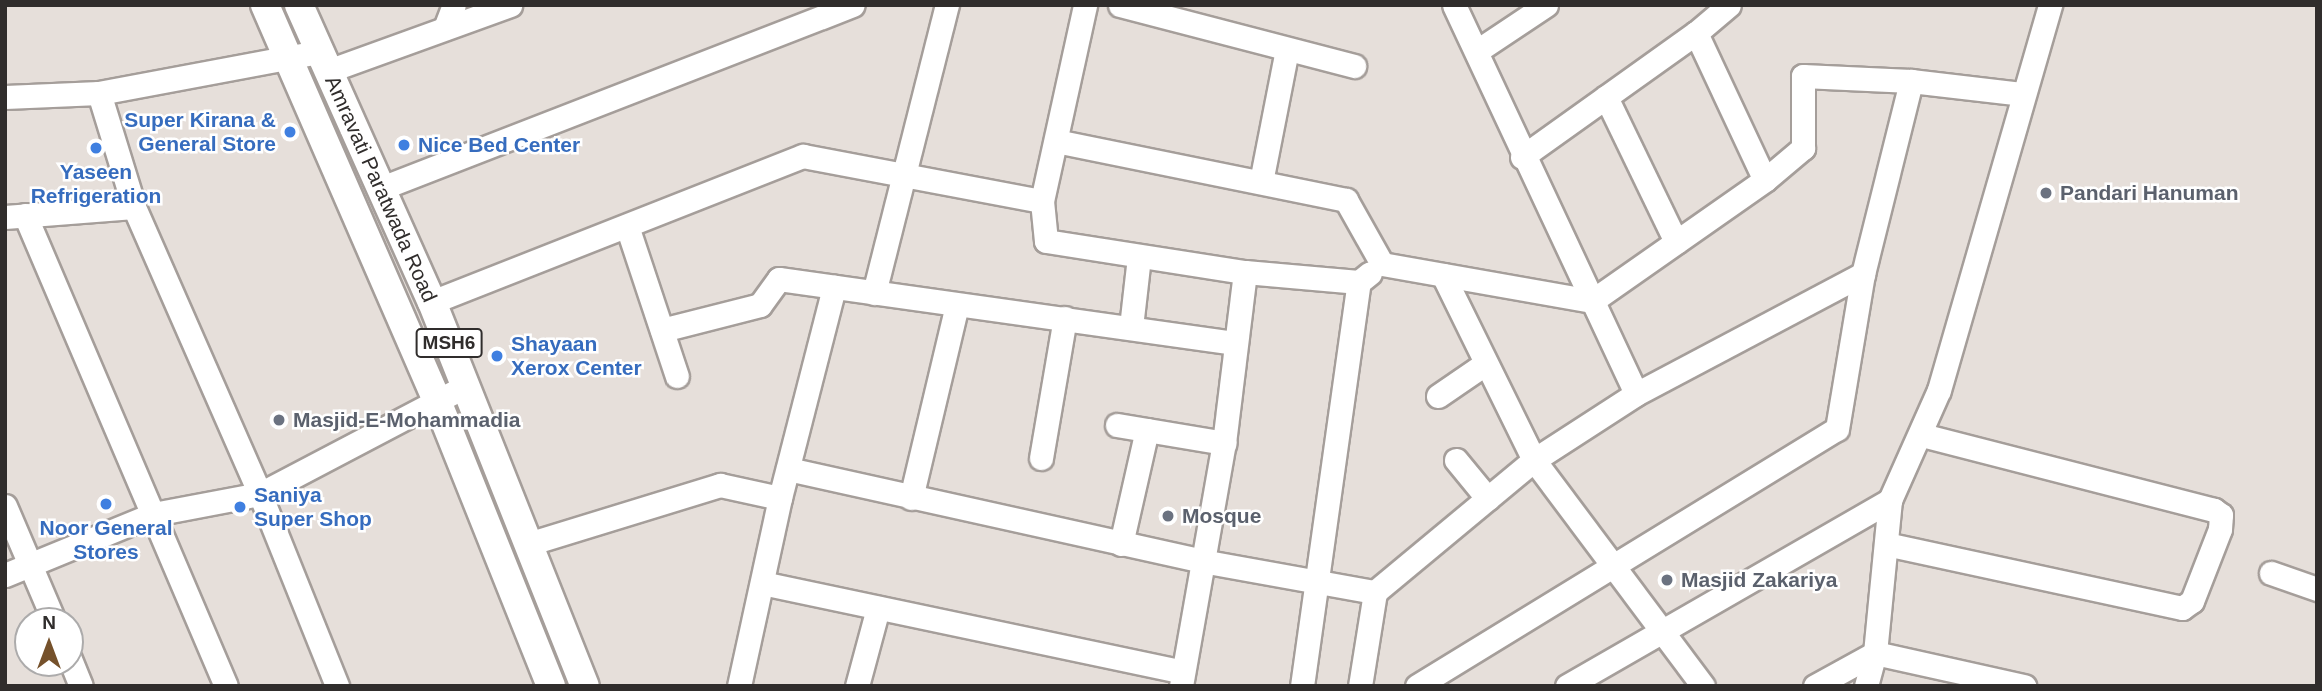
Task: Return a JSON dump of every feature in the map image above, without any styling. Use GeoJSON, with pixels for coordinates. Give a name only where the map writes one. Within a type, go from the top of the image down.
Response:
{"type":"FeatureCollection","features":[{"type":"Feature","properties":{"kind":"main road","name":"Amravati Paratwada Road"},"geometry":{"type":"LineString","coordinates":[[265,5],[437,401],[551,686]]}},
{"type":"Feature","properties":{"kind":"main road","name":"Amravati Paratwada Road"},"geometry":{"type":"LineString","coordinates":[[299,5],[379,189],[432,302],[585,686]]}},
{"type":"Feature","properties":{"kind":"street"},"geometry":{"type":"LineString","coordinates":[[445,28],[454,5]]}},
{"type":"Feature","properties":{"kind":"street"},"geometry":{"type":"LineString","coordinates":[[5,97],[99,93],[287,58],[323,62],[445,28],[510,5]]}},
{"type":"Feature","properties":{"kind":"street"},"geometry":{"type":"LineString","coordinates":[[379,189],[853,5]]}},
{"type":"Feature","properties":{"kind":"street"},"geometry":{"type":"LineString","coordinates":[[874,293],[907,177],[947,5]]}},
{"type":"Feature","properties":{"kind":"street"},"geometry":{"type":"LineString","coordinates":[[1085,5],[1042,201],[1046,241],[1245,272],[1359,282],[1382,264],[1592,302],[1765,180],[1803,148],[1802,76],[1911,81],[2021,94]]}},
{"type":"Feature","properties":{"kind":"street"},"geometry":{"type":"LineString","coordinates":[[1120,5],[1353,66]]}},
{"type":"Feature","properties":{"kind":"street"},"geometry":{"type":"LineString","coordinates":[[1454,5],[1477,51],[1522,157],[1636,394]]}},
{"type":"Feature","properties":{"kind":"street"},"geometry":{"type":"LineString","coordinates":[[1477,51],[1546,5]]}},
{"type":"Feature","properties":{"kind":"street"},"geometry":{"type":"LineString","coordinates":[[1522,157],[1696,33],[1729,5]]}},
{"type":"Feature","properties":{"kind":"street"},"geometry":{"type":"LineString","coordinates":[[1866,686],[1875,653],[1890,500],[1939,390],[2021,94],[2050,5]]}},
{"type":"Feature","properties":{"kind":"street"},"geometry":{"type":"LineString","coordinates":[[1696,33],[1765,180]]}},
{"type":"Feature","properties":{"kind":"street"},"geometry":{"type":"LineString","coordinates":[[1261,182],[1287,50]]}},
{"type":"Feature","properties":{"kind":"street"},"geometry":{"type":"LineString","coordinates":[[1418,686],[1837,429],[1863,274],[1911,81]]}},
{"type":"Feature","properties":{"kind":"street"},"geometry":{"type":"LineString","coordinates":[[99,93],[134,207],[260,494],[337,686]]}},
{"type":"Feature","properties":{"kind":"street"},"geometry":{"type":"LineString","coordinates":[[1606,97],[1676,242]]}},
{"type":"Feature","properties":{"kind":"street"},"geometry":{"type":"LineString","coordinates":[[1056,141],[1346,200],[1382,264]]}},
{"type":"Feature","properties":{"kind":"street"},"geometry":{"type":"LineString","coordinates":[[432,302],[803,156],[1042,201]]}},
{"type":"Feature","properties":{"kind":"street"},"geometry":{"type":"LineString","coordinates":[[134,207],[15,216],[154,514],[226,686]]}},
{"type":"Feature","properties":{"kind":"street"},"geometry":{"type":"LineString","coordinates":[[627,226],[677,376]]}},
{"type":"Feature","properties":{"kind":"street"},"geometry":{"type":"LineString","coordinates":[[1131,327],[1139,257]]}},
{"type":"Feature","properties":{"kind":"street"},"geometry":{"type":"LineString","coordinates":[[762,583],[1182,679],[1224,443],[1245,272]]}},
{"type":"Feature","properties":{"kind":"street"},"geometry":{"type":"LineString","coordinates":[[1360,686],[1375,592],[1534,460],[1636,394],[1863,274]]}},
{"type":"Feature","properties":{"kind":"street"},"geometry":{"type":"LineString","coordinates":[[1443,275],[1534,460],[1703,686]]}},
{"type":"Feature","properties":{"kind":"street"},"geometry":{"type":"LineString","coordinates":[[662,330],[760,305],[779,279],[1236,343]]}},
{"type":"Feature","properties":{"kind":"street"},"geometry":{"type":"LineString","coordinates":[[1302,686],[1359,282]]}},
{"type":"Feature","properties":{"kind":"street"},"geometry":{"type":"LineString","coordinates":[[739,686],[780,498],[834,287]]}},
{"type":"Feature","properties":{"kind":"street"},"geometry":{"type":"LineString","coordinates":[[911,498],[957,305]]}},
{"type":"Feature","properties":{"kind":"street"},"geometry":{"type":"LineString","coordinates":[[1041,458],[1065,318]]}},
{"type":"Feature","properties":{"kind":"street"},"geometry":{"type":"LineString","coordinates":[[1438,396],[1486,363]]}},
{"type":"Feature","properties":{"kind":"street"},"geometry":{"type":"LineString","coordinates":[[5,575],[154,514],[260,494],[466,386]]}},
{"type":"Feature","properties":{"kind":"street"},"geometry":{"type":"LineString","coordinates":[[1117,425],[1224,443]]}},
{"type":"Feature","properties":{"kind":"street"},"geometry":{"type":"LineString","coordinates":[[1121,544],[1147,430]]}},
{"type":"Feature","properties":{"kind":"street"},"geometry":{"type":"LineString","coordinates":[[1886,544],[2182,608],[2192,601],[2220,529],[2221,515],[2214,510],[1920,435]]}},
{"type":"Feature","properties":{"kind":"street"},"geometry":{"type":"LineString","coordinates":[[1456,460],[1488,499]]}},
{"type":"Feature","properties":{"kind":"street"},"geometry":{"type":"LineString","coordinates":[[788,469],[1202,561],[1375,592]]}},
{"type":"Feature","properties":{"kind":"street"},"geometry":{"type":"LineString","coordinates":[[528,544],[720,485],[780,498]]}},
{"type":"Feature","properties":{"kind":"street"},"geometry":{"type":"LineString","coordinates":[[1567,686],[1660,629],[1890,500]]}},
{"type":"Feature","properties":{"kind":"street"},"geometry":{"type":"LineString","coordinates":[[5,506],[48,607]]}},
{"type":"Feature","properties":{"kind":"street"},"geometry":{"type":"LineString","coordinates":[[2272,573],[2317,589]]}},
{"type":"Feature","properties":{"kind":"street"},"geometry":{"type":"LineString","coordinates":[[857,686],[878,608]]}},
{"type":"Feature","properties":{"kind":"street"},"geometry":{"type":"LineString","coordinates":[[1815,686],[1875,653],[2024,686]]}},
{"type":"Feature","properties":{"kind":"place","name":"Super Kirana & General Store"},"geometry":{"type":"Point","coordinates":[290,132]}},
{"type":"Feature","properties":{"kind":"place","name":"Nice Bed Center"},"geometry":{"type":"Point","coordinates":[404,145]}},
{"type":"Feature","properties":{"kind":"place","name":"Yaseen Refrigeration"},"geometry":{"type":"Point","coordinates":[96,148]}},
{"type":"Feature","properties":{"kind":"place","name":"Pandari Hanuman"},"geometry":{"type":"Point","coordinates":[2046,193]}},
{"type":"Feature","properties":{"kind":"place","name":"Shayaan Xerox Center"},"geometry":{"type":"Point","coordinates":[497,356]}},
{"type":"Feature","properties":{"kind":"place","name":"Masjid-E-Mohammadia"},"geometry":{"type":"Point","coordinates":[279,420]}},
{"type":"Feature","properties":{"kind":"place","name":"Noor General Stores"},"geometry":{"type":"Point","coordinates":[106,504]}},
{"type":"Feature","properties":{"kind":"place","name":"Saniya Super Shop"},"geometry":{"type":"Point","coordinates":[240,507]}},
{"type":"Feature","properties":{"kind":"place","name":"Mosque"},"geometry":{"type":"Point","coordinates":[1168,516]}},
{"type":"Feature","properties":{"kind":"place","name":"Masjid Zakariya"},"geometry":{"type":"Point","coordinates":[1667,580]}}]}
